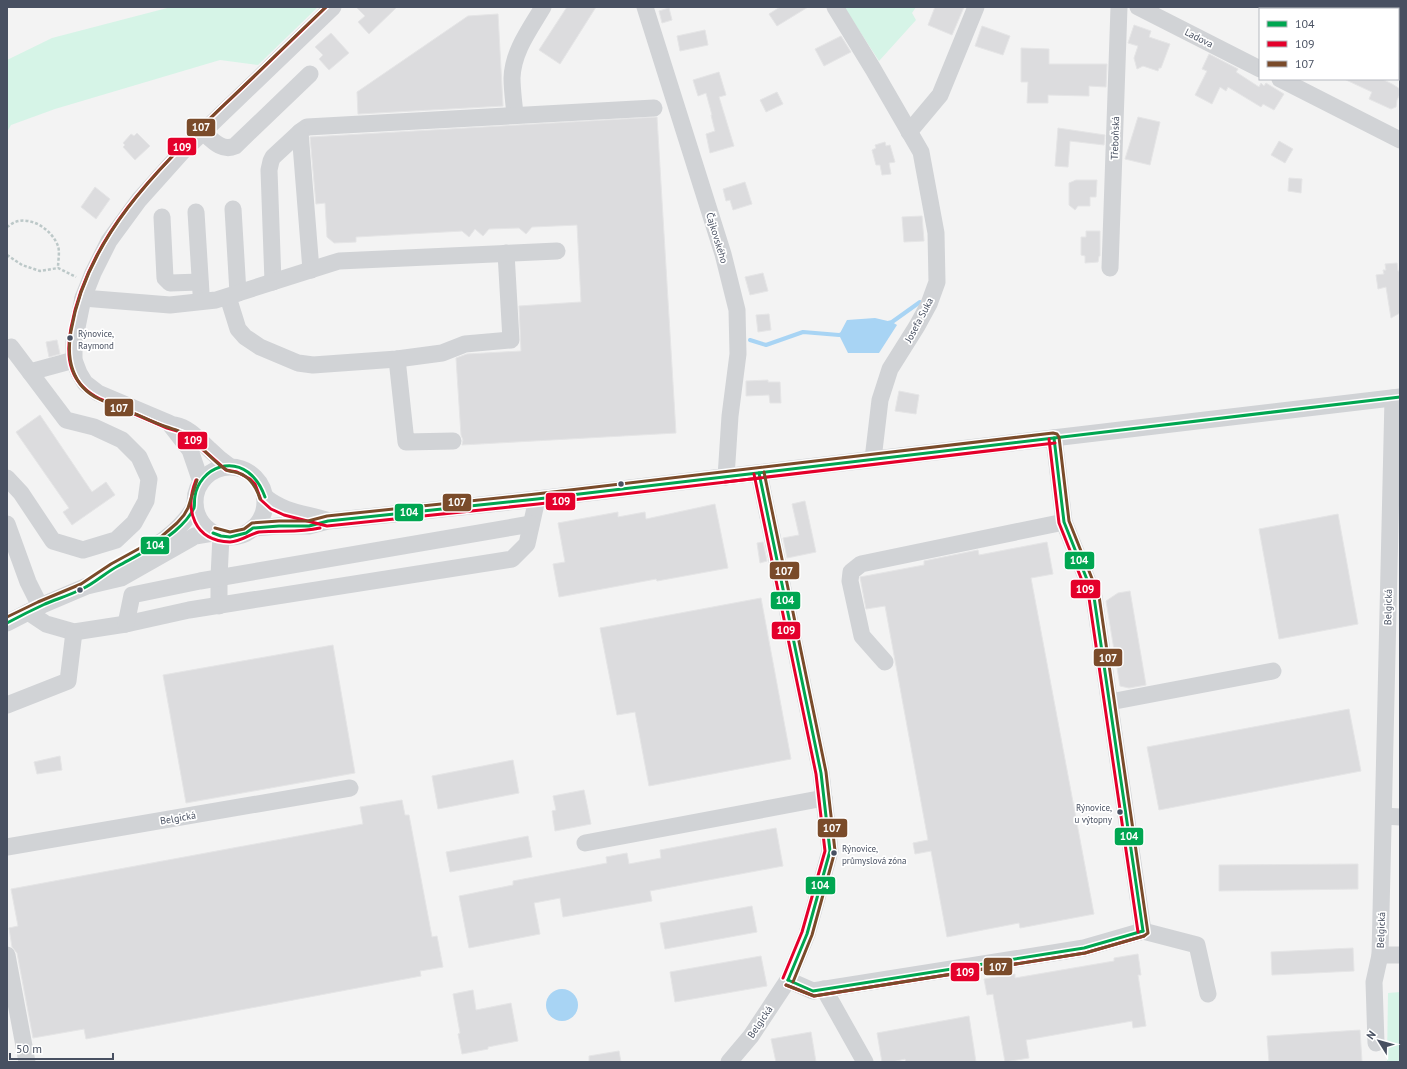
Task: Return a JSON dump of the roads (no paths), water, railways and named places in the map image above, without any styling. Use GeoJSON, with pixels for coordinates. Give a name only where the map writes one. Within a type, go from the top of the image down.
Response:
{"type":"FeatureCollection","features":[{"type":"Feature","properties":{"kind":"street"},"geometry":{"type":"LineString","coordinates":[[229,466],[187,429],[178,425],[169,424],[98,393],[85,383],[74,360],[76,330],[86,291],[109,241],[139,200],[182,152],[333,7]]}},
{"type":"Feature","properties":{"kind":"street"},"geometry":{"type":"LineString","coordinates":[[515,115],[512,77],[516,56],[520,46],[543,7]]}},
{"type":"Feature","properties":{"kind":"street","name":"Čajkovského"},"geometry":{"type":"LineString","coordinates":[[645,7],[723,254],[737,310],[738,354],[730,416],[726,476]]}},
{"type":"Feature","properties":{"kind":"street","name":"Josefa Suka"},"geometry":{"type":"LineString","coordinates":[[835,7],[921,152],[936,234],[936,282],[929,304],[890,369],[880,400],[873,459]]}},
{"type":"Feature","properties":{"kind":"street"},"geometry":{"type":"LineString","coordinates":[[909,132],[940,95],[976,7]]}},
{"type":"Feature","properties":{"kind":"street","name":"Třeboňská"},"geometry":{"type":"LineString","coordinates":[[1110,268],[1119,7]]}},
{"type":"Feature","properties":{"kind":"street","name":"Ladova"},"geometry":{"type":"LineString","coordinates":[[1138,7],[1259,68]]}},
{"type":"Feature","properties":{"kind":"street"},"geometry":{"type":"LineString","coordinates":[[203,132],[222,147],[230,148],[235,146],[310,74]]}},
{"type":"Feature","properties":{"kind":"street"},"geometry":{"type":"LineString","coordinates":[[1282,80],[1400,140]]}},
{"type":"Feature","properties":{"kind":"street"},"geometry":{"type":"LineString","coordinates":[[273,282],[269,170],[273,157],[307,127],[654,108]]}},
{"type":"Feature","properties":{"kind":"street"},"geometry":{"type":"LineString","coordinates":[[300,132],[311,270]]}},
{"type":"Feature","properties":{"kind":"street"},"geometry":{"type":"LineString","coordinates":[[232,209],[233,295],[238,329],[245,337],[260,347],[298,363],[313,365],[397,359],[442,353],[464,344],[511,340],[506,253]]}},
{"type":"Feature","properties":{"kind":"street"},"geometry":{"type":"LineString","coordinates":[[196,212],[201,302]]}},
{"type":"Feature","properties":{"kind":"street"},"geometry":{"type":"LineString","coordinates":[[162,217],[164,278],[170,283],[200,282]]}},
{"type":"Feature","properties":{"kind":"street"},"geometry":{"type":"LineString","coordinates":[[86,291],[170,305],[216,300],[339,261],[557,251]]}},
{"type":"Feature","properties":{"kind":"street"},"geometry":{"type":"LineString","coordinates":[[7,478],[21,493],[53,541],[83,550],[116,540],[134,523],[146,501],[149,479],[140,457],[122,440],[94,427],[66,420],[11,346]]}},
{"type":"Feature","properties":{"kind":"street"},"geometry":{"type":"LineString","coordinates":[[397,359],[406,442],[453,441]]}},
{"type":"Feature","properties":{"kind":"street"},"geometry":{"type":"LineString","coordinates":[[30,372],[74,360]]}},
{"type":"Feature","properties":{"kind":"street","name":"Belgická"},"geometry":{"type":"LineString","coordinates":[[253,528],[309,526],[328,521],[537,499],[1396,397],[1392,817],[1380,955],[1374,982],[1376,1043]]}},
{"type":"Feature","properties":{"kind":"street"},"geometry":{"type":"LineString","coordinates":[[169,424],[190,450],[201,482]]}},
{"type":"Feature","properties":{"kind":"street"},"geometry":{"type":"LineString","coordinates":[[1054,438],[1064,522],[1094,597],[1144,931]]}},
{"type":"Feature","properties":{"kind":"street"},"geometry":{"type":"LineString","coordinates":[[7,623],[87,586],[167,539],[188,518],[195,506],[197,489],[206,475],[213,470],[229,466],[246,470],[259,481],[265,497],[263,514],[259,522],[239,543],[230,537],[217,534],[206,528],[201,522],[195,506]]}},
{"type":"Feature","properties":{"kind":"street","name":"Belgická"},"geometry":{"type":"LineString","coordinates":[[729,1062],[751,1036],[788,980],[807,934],[830,851],[821,773],[759,473]]}},
{"type":"Feature","properties":{"kind":"street","name":"Belgická"},"geometry":{"type":"LineString","coordinates":[[265,497],[285,510],[328,521]]}},
{"type":"Feature","properties":{"kind":"street"},"geometry":{"type":"LineString","coordinates":[[7,524],[11,547],[28,582],[34,610],[46,624],[74,632],[126,624],[189,610],[512,559],[526,544],[537,499]]}},
{"type":"Feature","properties":{"kind":"street"},"geometry":{"type":"LineString","coordinates":[[885,662],[862,636],[850,581],[851,572],[861,564],[1064,522]]}},
{"type":"Feature","properties":{"kind":"street"},"geometry":{"type":"LineString","coordinates":[[126,624],[132,595],[219,577],[531,524]]}},
{"type":"Feature","properties":{"kind":"street"},"geometry":{"type":"LineString","coordinates":[[217,534],[219,606]]}},
{"type":"Feature","properties":{"kind":"street"},"geometry":{"type":"LineString","coordinates":[[87,586],[121,578],[195,536],[217,534]]}},
{"type":"Feature","properties":{"kind":"street"},"geometry":{"type":"LineString","coordinates":[[7,705],[68,681],[74,632]]}},
{"type":"Feature","properties":{"kind":"street"},"geometry":{"type":"LineString","coordinates":[[1110,702],[1273,670]]}},
{"type":"Feature","properties":{"kind":"street","name":"Belgická"},"geometry":{"type":"LineString","coordinates":[[7,847],[350,788]]}},
{"type":"Feature","properties":{"kind":"street"},"geometry":{"type":"LineString","coordinates":[[585,843],[824,798]]}},
{"type":"Feature","properties":{"kind":"street"},"geometry":{"type":"LineString","coordinates":[[788,980],[812,991],[1084,948],[1144,931],[1197,945],[1208,994]]}},
{"type":"Feature","properties":{"kind":"street"},"geometry":{"type":"LineString","coordinates":[[1380,955],[1400,954]]}},
{"type":"Feature","properties":{"kind":"street"},"geometry":{"type":"LineString","coordinates":[[7,955],[27,1062]]}},
{"type":"Feature","properties":{"kind":"street"},"geometry":{"type":"LineString","coordinates":[[824,989],[865,1062]]}},
{"type":"Feature","properties":{"kind":"water"},"geometry":{"type":"Polygon","coordinates":[[[875,318],[892,322],[897,325],[879,353],[848,353],[839,335],[847,320],[875,318]]]}},
{"type":"Feature","properties":{"kind":"water"},"geometry":{"type":"Polygon","coordinates":[[[559,989],[565,989],[574,993],[578,1005],[574,1017],[565,1021],[559,1021],[550,1017],[546,1008],[546,1002],[550,993],[559,989]]]}},
{"type":"Feature","properties":{"kind":"waterway"},"geometry":{"type":"LineString","coordinates":[[888,323],[892,322],[920,302]]}},
{"type":"Feature","properties":{"kind":"waterway"},"geometry":{"type":"LineString","coordinates":[[750,340],[766,345],[803,332],[843,334]]}},
{"type":"Feature","properties":{"kind":"place","name":"Rýnovice, Raymond"},"geometry":{"type":"Point","coordinates":[70,338]}},
{"type":"Feature","properties":{"kind":"place","name":"Rýnovice, u výtopny"},"geometry":{"type":"Point","coordinates":[1120,812]}},
{"type":"Feature","properties":{"kind":"place","name":"Rýnovice, průmyslová zóna"},"geometry":{"type":"Point","coordinates":[834,853]}}]}
